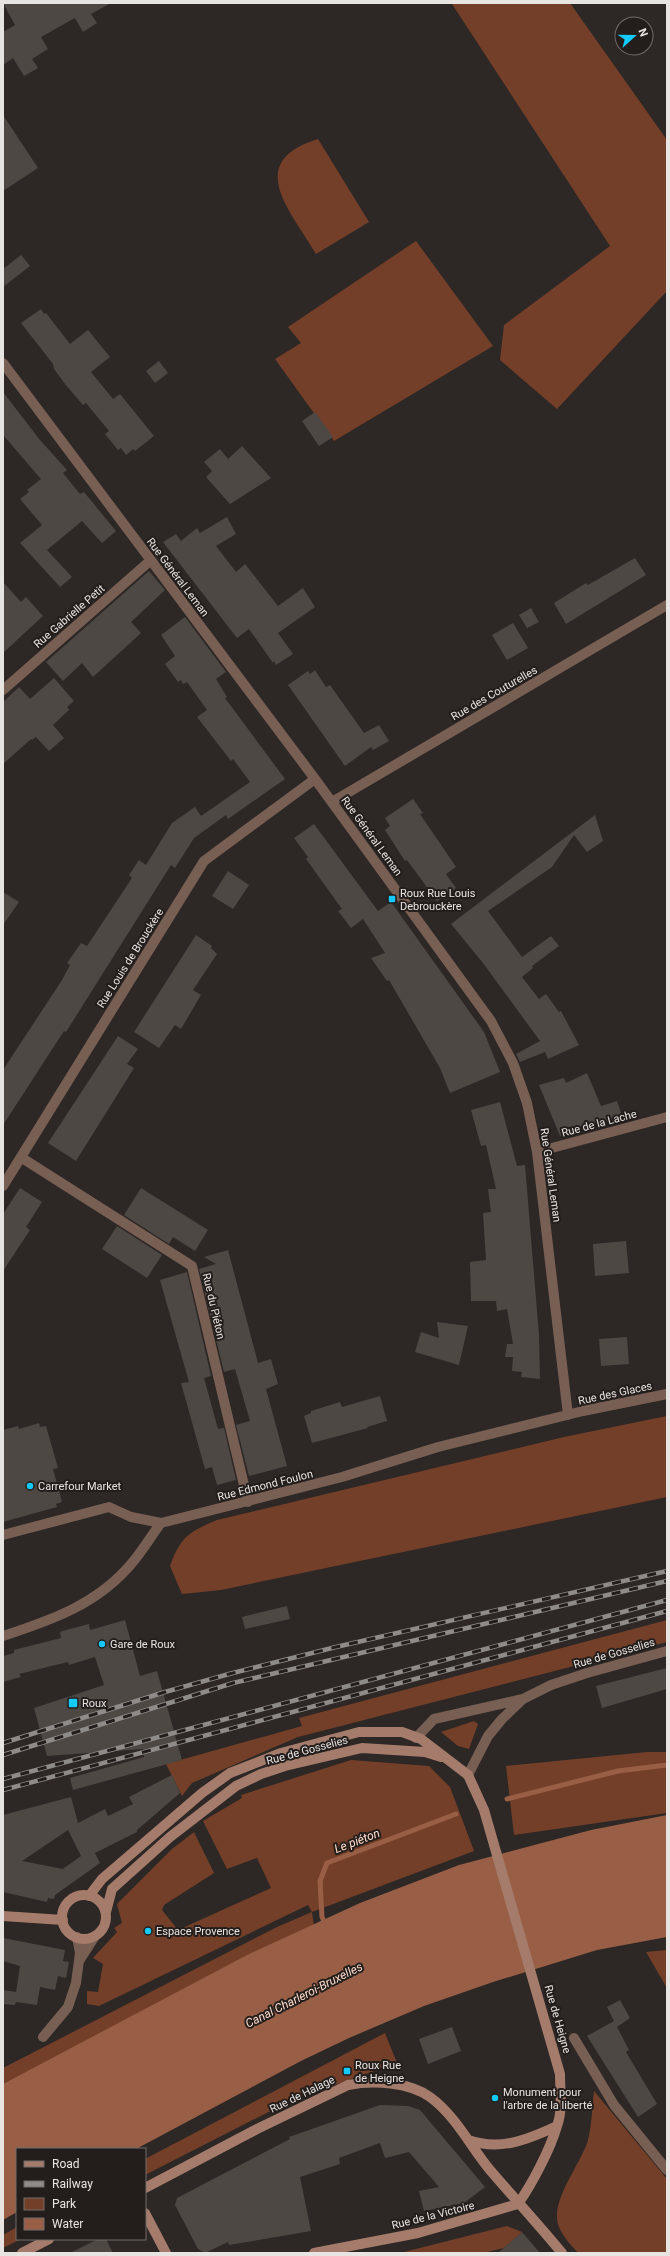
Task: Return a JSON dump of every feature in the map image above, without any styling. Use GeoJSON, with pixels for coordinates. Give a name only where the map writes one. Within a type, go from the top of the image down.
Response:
{"type":"FeatureCollection","features":[{"type":"Feature","properties":{"kind":"street","name":"Rue Général Leman"},"geometry":{"type":"LineString","coordinates":[[3,363],[315,779],[491,1021],[513,1063],[527,1103],[537,1152],[568,1415]]}},
{"type":"Feature","properties":{"kind":"street","name":"Rue Gabrielle Petit"},"geometry":{"type":"LineString","coordinates":[[3,690],[151,560]]}},
{"type":"Feature","properties":{"kind":"street","name":"Rue des Couturelles"},"geometry":{"type":"LineString","coordinates":[[332,802],[667,606]]}},
{"type":"Feature","properties":{"kind":"street","name":"Rue Louis de Brouckère"},"geometry":{"type":"LineString","coordinates":[[3,1186],[22,1158],[204,861],[315,779]]}},
{"type":"Feature","properties":{"kind":"street","name":"Rue de la Lache"},"geometry":{"type":"LineString","coordinates":[[537,1152],[667,1117]]}},
{"type":"Feature","properties":{"kind":"street","name":"Rue du Piéton"},"geometry":{"type":"LineString","coordinates":[[22,1158],[192,1266],[248,1502]]}},
{"type":"Feature","properties":{"kind":"street","name":"Rue des Glaces"},"geometry":{"type":"LineString","coordinates":[[568,1415],[667,1394]]}},
{"type":"Feature","properties":{"kind":"street","name":"Rue Edmond Foulon"},"geometry":{"type":"LineString","coordinates":[[161,1523],[342,1477],[438,1447],[568,1415]]}},
{"type":"Feature","properties":{"kind":"street"},"geometry":{"type":"LineString","coordinates":[[3,1534],[109,1507],[131,1516],[161,1523],[132,1563],[109,1586],[73,1611],[60,1617],[3,1636]]}},
{"type":"Feature","properties":{"kind":"street","name":"Rue de Gosselies"},"geometry":{"type":"LineString","coordinates":[[419,1739],[434,1719],[523,1699],[551,1685],[586,1673],[667,1651]]}},
{"type":"Feature","properties":{"kind":"street","name":"Rue de Gosselies"},"geometry":{"type":"LineString","coordinates":[[89,1896],[102,1879],[202,1793],[230,1773],[281,1753],[359,1732],[402,1732],[419,1739],[451,1760],[468,1775],[488,1736],[502,1719],[523,1699]]}},
{"type":"Feature","properties":{"kind":"street","name":"Rue de Gosselies"},"geometry":{"type":"LineString","coordinates":[[106,1912],[112,1889],[170,1837],[236,1786],[261,1774],[285,1766],[362,1748],[425,1752],[451,1760]]}},
{"type":"Feature","properties":{"kind":"street","name":"Rue de Heigne"},"geometry":{"type":"LineString","coordinates":[[468,1775],[484,1810],[560,2074],[560,2109],[557,2126],[527,2191],[518,2204]]}},
{"type":"Feature","properties":{"kind":"street"},"geometry":{"type":"LineString","coordinates":[[79,1961],[95,1936],[104,1926],[106,1912],[99,1902],[89,1896],[82,1896],[70,1901],[65,1907],[63,1920],[68,1931],[77,1938],[89,1938],[95,1936]]}},
{"type":"Feature","properties":{"kind":"street"},"geometry":{"type":"LineString","coordinates":[[3,1916],[63,1920]]}},
{"type":"Feature","properties":{"kind":"street"},"geometry":{"type":"LineString","coordinates":[[43,2037],[68,2007],[76,1983],[79,1961],[80,1953],[77,1938]]}},
{"type":"Feature","properties":{"kind":"street"},"geometry":{"type":"LineString","coordinates":[[574,2038],[614,2105],[667,2170]]}},
{"type":"Feature","properties":{"kind":"street","name":"Rue de Halage"},"geometry":{"type":"LineString","coordinates":[[146,2187],[257,2129],[348,2086],[360,2083],[388,2083],[417,2090],[431,2098],[455,2123],[518,2204]]}},
{"type":"Feature","properties":{"kind":"street"},"geometry":{"type":"LineString","coordinates":[[467,2140],[484,2146],[510,2143],[533,2137],[557,2126]]}},
{"type":"Feature","properties":{"kind":"street"},"geometry":{"type":"LineString","coordinates":[[518,2204],[562,2253]]}},
{"type":"Feature","properties":{"kind":"street","name":"Rue de la Victoire"},"geometry":{"type":"LineString","coordinates":[[314,2253],[418,2233],[518,2204]]}},
{"type":"Feature","properties":{"kind":"street"},"geometry":{"type":"LineString","coordinates":[[146,2215],[166,2253]]}},
{"type":"Feature","properties":{"kind":"street"},"geometry":{"type":"LineString","coordinates":[[22,2253],[47,2240]]}},
{"type":"Feature","properties":{"kind":"green space"},"geometry":{"type":"Polygon","coordinates":[[[570,3],[667,140],[667,291],[557,409],[500,360],[504,325],[610,246],[452,4],[570,3]]]}},
{"type":"Feature","properties":{"kind":"green space"},"geometry":{"type":"Polygon","coordinates":[[[318,139],[369,222],[316,254],[286,205],[280,189],[278,174],[283,161],[295,149],[318,139]]]}},
{"type":"Feature","properties":{"kind":"green space"},"geometry":{"type":"Polygon","coordinates":[[[416,241],[493,346],[334,441],[275,359],[301,343],[288,327],[416,241]]]}},
{"type":"Feature","properties":{"kind":"green space"},"geometry":{"type":"Polygon","coordinates":[[[667,1416],[667,1497],[221,1590],[182,1594],[170,1566],[178,1548],[187,1536],[199,1528],[217,1520],[564,1437],[667,1416]]]}},
{"type":"Feature","properties":{"kind":"green space"},"geometry":{"type":"Polygon","coordinates":[[[667,1620],[667,1642],[298,1737],[192,1783],[182,1796],[166,1764],[302,1726],[299,1718],[667,1620]]]}},
{"type":"Feature","properties":{"kind":"green space"},"geometry":{"type":"Polygon","coordinates":[[[474,1721],[478,1724],[469,1749],[458,1746],[441,1732],[474,1721]]]}},
{"type":"Feature","properties":{"kind":"green space"},"geometry":{"type":"Polygon","coordinates":[[[647,1752],[667,1752],[667,1813],[514,1835],[506,1766],[647,1752]]]}},
{"type":"Feature","properties":{"kind":"green space"},"geometry":{"type":"Polygon","coordinates":[[[351,1760],[429,1766],[450,1787],[474,1851],[312,1912],[308,1905],[99,2006],[87,2004],[87,1991],[98,1992],[103,1964],[93,1958],[117,1932],[114,1928],[122,1923],[117,1904],[172,1849],[194,1832],[214,1873],[164,1905],[162,1910],[178,1930],[271,1888],[257,1858],[227,1869],[203,1821],[242,1798],[241,1795],[351,1760]]]}},
{"type":"Feature","properties":{"kind":"green space"},"geometry":{"type":"Polygon","coordinates":[[[312,1912],[314,1927],[3,2084],[3,2068],[277,1927],[312,1912]]]}},
{"type":"Feature","properties":{"kind":"green space"},"geometry":{"type":"Polygon","coordinates":[[[667,1950],[667,1988],[646,1952],[667,1950]]]}},
{"type":"Feature","properties":{"kind":"green space"},"geometry":{"type":"Polygon","coordinates":[[[385,2033],[397,2063],[292,2100],[146,2174],[146,2158],[385,2033]]]}},
{"type":"Feature","properties":{"kind":"green space"},"geometry":{"type":"Polygon","coordinates":[[[594,2091],[667,2179],[667,2253],[578,2253],[561,2231],[557,2221],[557,2210],[566,2186],[588,2140],[594,2091]]]}},
{"type":"Feature","properties":{"kind":"green space"},"geometry":{"type":"Polygon","coordinates":[[[507,2226],[522,2232],[504,2248],[483,2253],[400,2253],[507,2226]]]}},
{"type":"Feature","properties":{"kind":"green space"},"geometry":{"type":"Polygon","coordinates":[[[16,2228],[16,2240],[19,2240],[3,2248],[3,2235],[16,2228]]]}},
{"type":"Feature","properties":{"kind":"water","name":"Canal Charleroi-Bruxelles"},"geometry":{"type":"Polygon","coordinates":[[[667,1815],[667,1937],[597,1950],[493,1982],[424,2006],[349,2038],[301,2061],[138,2148],[16,2148],[16,2213],[3,2220],[3,2084],[249,1954],[360,1903],[459,1865],[591,1830],[667,1815]]]}},
{"type":"Feature","properties":{"kind":"building"},"geometry":{"type":"Polygon","coordinates":[[[3,3],[111,3],[91,14],[97,23],[83,32],[75,18],[41,37],[48,49],[32,59],[38,68],[24,76],[13,58],[3,65],[3,32],[15,25],[3,3]]]}},
{"type":"Feature","properties":{"kind":"building"},"geometry":{"type":"Polygon","coordinates":[[[3,115],[38,168],[3,191],[3,115]]]}},
{"type":"Feature","properties":{"kind":"building"},"geometry":{"type":"Polygon","coordinates":[[[21,255],[30,266],[3,287],[3,269],[21,255]]]}},
{"type":"Feature","properties":{"kind":"building"},"geometry":{"type":"Polygon","coordinates":[[[41,309],[44,314],[46,313],[70,344],[88,330],[110,357],[91,372],[113,399],[120,394],[154,436],[135,451],[133,449],[126,455],[121,448],[118,450],[105,434],[109,431],[86,403],[83,405],[65,384],[54,369],[53,364],[21,323],[41,309]]]}},
{"type":"Feature","properties":{"kind":"building"},"geometry":{"type":"Polygon","coordinates":[[[159,361],[168,373],[155,383],[146,371],[159,361]]]}},
{"type":"Feature","properties":{"kind":"building"},"geometry":{"type":"Polygon","coordinates":[[[3,392],[40,440],[67,470],[63,473],[80,494],[84,492],[116,531],[102,543],[82,521],[47,550],[72,577],[60,587],[20,543],[42,525],[20,499],[29,492],[27,490],[41,479],[3,435],[3,392]]]}},
{"type":"Feature","properties":{"kind":"building"},"geometry":{"type":"Polygon","coordinates":[[[315,412],[333,437],[319,446],[302,421],[315,412]]]}},
{"type":"Feature","properties":{"kind":"building"},"geometry":{"type":"Polygon","coordinates":[[[242,446],[271,478],[230,504],[206,477],[212,471],[204,462],[220,449],[228,459],[242,446]]]}},
{"type":"Feature","properties":{"kind":"building"},"geometry":{"type":"Polygon","coordinates":[[[227,517],[236,534],[216,546],[236,572],[245,564],[278,606],[303,588],[315,607],[278,633],[293,654],[276,665],[274,661],[273,663],[249,629],[237,638],[163,542],[176,534],[181,541],[197,528],[200,533],[227,517]]]}},
{"type":"Feature","properties":{"kind":"building"},"geometry":{"type":"Polygon","coordinates":[[[635,558],[646,575],[566,624],[554,603],[586,583],[588,585],[635,558]]]}},
{"type":"Feature","properties":{"kind":"building"},"geometry":{"type":"Polygon","coordinates":[[[149,571],[165,590],[131,622],[141,633],[93,677],[82,663],[63,681],[46,662],[149,571]]]}},
{"type":"Feature","properties":{"kind":"building"},"geometry":{"type":"Polygon","coordinates":[[[3,582],[21,602],[26,597],[43,616],[3,653],[3,582]]]}},
{"type":"Feature","properties":{"kind":"building"},"geometry":{"type":"Polygon","coordinates":[[[531,608],[539,622],[527,628],[519,615],[531,608]]]}},
{"type":"Feature","properties":{"kind":"building"},"geometry":{"type":"Polygon","coordinates":[[[185,617],[226,672],[216,679],[227,697],[225,698],[285,779],[228,819],[226,815],[194,838],[175,868],[171,865],[66,1032],[64,1031],[3,1125],[3,1070],[62,980],[70,965],[67,963],[81,943],[87,946],[132,878],[129,875],[139,860],[146,865],[172,823],[195,807],[201,816],[250,782],[233,759],[231,761],[197,717],[207,710],[187,682],[183,684],[181,680],[178,682],[165,664],[175,656],[161,635],[185,617]]]}},
{"type":"Feature","properties":{"kind":"building"},"geometry":{"type":"Polygon","coordinates":[[[513,623],[528,648],[507,660],[492,635],[513,623]]]}},
{"type":"Feature","properties":{"kind":"building"},"geometry":{"type":"Polygon","coordinates":[[[315,670],[326,687],[330,685],[364,733],[379,725],[389,741],[373,750],[371,747],[345,766],[288,685],[308,671],[310,674],[315,670]]]}},
{"type":"Feature","properties":{"kind":"building"},"geometry":{"type":"Polygon","coordinates":[[[54,678],[74,701],[67,707],[69,710],[53,725],[64,738],[49,751],[36,737],[32,740],[31,739],[3,764],[3,702],[19,687],[30,699],[54,678]]]}},
{"type":"Feature","properties":{"kind":"building"},"geometry":{"type":"Polygon","coordinates":[[[413,799],[423,813],[420,814],[456,867],[446,874],[456,888],[437,901],[407,860],[405,861],[385,830],[390,826],[385,818],[413,799]]]}},
{"type":"Feature","properties":{"kind":"building"},"geometry":{"type":"Polygon","coordinates":[[[595,815],[603,841],[587,852],[574,835],[552,867],[488,911],[522,957],[551,936],[559,946],[532,966],[533,968],[522,977],[539,999],[546,994],[559,1012],[561,1011],[579,1045],[548,1059],[545,1052],[520,1062],[516,1054],[540,1041],[483,963],[451,924],[595,815]]]}},
{"type":"Feature","properties":{"kind":"building"},"geometry":{"type":"Polygon","coordinates":[[[314,824],[378,911],[391,902],[484,1032],[500,1072],[450,1093],[440,1068],[389,980],[387,981],[371,958],[385,953],[363,919],[351,928],[338,911],[342,909],[306,859],[308,857],[294,838],[314,824]]]}},
{"type":"Feature","properties":{"kind":"building"},"geometry":{"type":"Polygon","coordinates":[[[228,871],[249,885],[233,909],[212,896],[228,871]]]}},
{"type":"Feature","properties":{"kind":"building"},"geometry":{"type":"Polygon","coordinates":[[[3,892],[19,902],[3,925],[3,892]]]}},
{"type":"Feature","properties":{"kind":"building"},"geometry":{"type":"Polygon","coordinates":[[[196,935],[212,946],[211,948],[217,954],[193,990],[201,995],[181,1029],[175,1025],[159,1048],[134,1032],[196,935]]]}},
{"type":"Feature","properties":{"kind":"building"},"geometry":{"type":"Polygon","coordinates":[[[118,1036],[138,1049],[127,1064],[134,1068],[76,1161],[48,1143],[118,1036]]]}},
{"type":"Feature","properties":{"kind":"building"},"geometry":{"type":"Polygon","coordinates":[[[587,1073],[601,1106],[617,1101],[622,1116],[560,1136],[539,1085],[564,1078],[566,1083],[587,1073]]]}},
{"type":"Feature","properties":{"kind":"building"},"geometry":{"type":"Polygon","coordinates":[[[500,1102],[517,1166],[525,1165],[539,1335],[540,1379],[521,1377],[522,1372],[512,1371],[513,1357],[505,1357],[507,1344],[513,1344],[507,1309],[497,1311],[496,1301],[471,1301],[470,1262],[486,1260],[483,1213],[491,1212],[488,1189],[496,1189],[486,1145],[481,1146],[471,1110],[500,1102]]]}},
{"type":"Feature","properties":{"kind":"building"},"geometry":{"type":"Polygon","coordinates":[[[20,1188],[42,1202],[26,1227],[30,1230],[3,1271],[3,1214],[20,1188]]]}},
{"type":"Feature","properties":{"kind":"building"},"geometry":{"type":"Polygon","coordinates":[[[141,1188],[208,1230],[195,1251],[173,1237],[169,1244],[124,1215],[141,1188]]]}},
{"type":"Feature","properties":{"kind":"building"},"geometry":{"type":"Polygon","coordinates":[[[117,1226],[162,1255],[147,1278],[102,1249],[117,1226]]]}},
{"type":"Feature","properties":{"kind":"building"},"geometry":{"type":"Polygon","coordinates":[[[626,1241],[629,1273],[595,1276],[593,1244],[626,1241]]]}},
{"type":"Feature","properties":{"kind":"building"},"geometry":{"type":"Polygon","coordinates":[[[228,1250],[258,1363],[271,1359],[278,1384],[266,1389],[287,1466],[249,1476],[236,1425],[250,1421],[235,1369],[224,1372],[199,1269],[216,1264],[204,1257],[228,1250]]]}},
{"type":"Feature","properties":{"kind":"building"},"geometry":{"type":"Polygon","coordinates":[[[187,1272],[211,1376],[204,1378],[218,1429],[224,1428],[236,1480],[217,1485],[212,1467],[205,1469],[181,1383],[189,1382],[160,1280],[187,1272]]]}},
{"type":"Feature","properties":{"kind":"building"},"geometry":{"type":"Polygon","coordinates":[[[437,1322],[468,1326],[459,1365],[415,1352],[421,1332],[439,1338],[437,1322]]]}},
{"type":"Feature","properties":{"kind":"building"},"geometry":{"type":"Polygon","coordinates":[[[627,1337],[629,1364],[601,1366],[599,1339],[627,1337]]]}},
{"type":"Feature","properties":{"kind":"building"},"geometry":{"type":"Polygon","coordinates":[[[380,1396],[387,1421],[367,1427],[368,1428],[312,1443],[304,1416],[311,1413],[311,1411],[340,1402],[342,1407],[380,1396]]]}},
{"type":"Feature","properties":{"kind":"building","name":"Carrefour Market"},"geometry":{"type":"Polygon","coordinates":[[[39,1423],[40,1427],[46,1426],[58,1468],[53,1469],[62,1502],[56,1504],[57,1507],[3,1522],[3,1430],[18,1426],[19,1429],[39,1423]]]}},
{"type":"Feature","properties":{"kind":"building"},"geometry":{"type":"Polygon","coordinates":[[[287,1606],[290,1619],[245,1629],[242,1617],[287,1606]]]}},
{"type":"Feature","properties":{"kind":"building"},"geometry":{"type":"Polygon","coordinates":[[[125,1620],[140,1676],[157,1671],[182,1760],[73,1790],[70,1778],[144,1757],[143,1749],[47,1756],[34,1708],[104,1685],[95,1657],[69,1665],[68,1662],[19,1674],[21,1677],[3,1682],[3,1656],[14,1653],[14,1650],[61,1638],[60,1632],[66,1630],[89,1624],[90,1630],[125,1620]]]}},
{"type":"Feature","properties":{"kind":"building"},"geometry":{"type":"Polygon","coordinates":[[[667,1668],[667,1689],[602,1708],[596,1686],[667,1668]]]}},
{"type":"Feature","properties":{"kind":"building"},"geometry":{"type":"Polygon","coordinates":[[[172,1775],[180,1793],[137,1830],[137,1832],[95,1853],[100,1863],[55,1895],[54,1899],[48,1898],[47,1902],[3,1892],[3,1815],[71,1797],[78,1823],[105,1809],[108,1816],[133,1804],[129,1797],[172,1775]],[[68,1830],[22,1861],[63,1869],[81,1856],[68,1830]]]}},
{"type":"Feature","properties":{"kind":"building"},"geometry":{"type":"Polygon","coordinates":[[[3,1938],[65,1950],[63,1961],[69,1962],[66,1978],[58,1976],[55,1990],[40,1987],[37,2005],[16,2002],[15,2005],[3,2004],[3,1990],[16,1992],[20,1966],[3,1961],[3,1938]]]}},
{"type":"Feature","properties":{"kind":"building"},"geometry":{"type":"Polygon","coordinates":[[[620,2000],[630,2018],[617,2027],[607,2007],[620,2000]]]}},
{"type":"Feature","properties":{"kind":"building"},"geometry":{"type":"Polygon","coordinates":[[[614,2021],[629,2050],[626,2052],[657,2104],[638,2117],[587,2036],[614,2021]]]}},
{"type":"Feature","properties":{"kind":"building"},"geometry":{"type":"Polygon","coordinates":[[[452,2027],[461,2051],[428,2064],[419,2039],[452,2027]]]}},
{"type":"Feature","properties":{"kind":"building"},"geometry":{"type":"Polygon","coordinates":[[[380,2105],[408,2106],[420,2110],[485,2187],[464,2203],[424,2211],[419,2191],[439,2187],[409,2152],[385,2158],[380,2143],[339,2158],[340,2164],[300,2177],[311,2231],[229,2245],[228,2242],[205,2253],[198,2249],[175,2205],[177,2198],[290,2139],[289,2137],[380,2105]]]}},
{"type":"Feature","properties":{"kind":"building"},"geometry":{"type":"Polygon","coordinates":[[[522,2232],[540,2253],[498,2253],[522,2232]]]}},
{"type":"Feature","properties":{"kind":"building"},"geometry":{"type":"Polygon","coordinates":[[[96,2240],[106,2240],[113,2253],[70,2253],[96,2240]]]}},
{"type":"Feature","properties":{"kind":"waterway","name":"Le piéton"},"geometry":{"type":"LineString","coordinates":[[507,1799],[618,1771],[667,1765]]}},
{"type":"Feature","properties":{"kind":"waterway","name":"Le piéton"},"geometry":{"type":"LineString","coordinates":[[326,1925],[322,1917],[320,1881],[327,1863],[456,1814]]}},
{"type":"Feature","properties":{"kind":"railway"},"geometry":{"type":"LineString","coordinates":[[3,1743],[165,1692],[229,1674],[336,1647],[667,1571]]}},
{"type":"Feature","properties":{"kind":"railway"},"geometry":{"type":"LineString","coordinates":[[3,1755],[233,1683],[667,1581]]}},
{"type":"Feature","properties":{"kind":"railway"},"geometry":{"type":"LineString","coordinates":[[3,1779],[667,1600]]}},
{"type":"Feature","properties":{"kind":"railway"},"geometry":{"type":"LineString","coordinates":[[3,1790],[667,1611]]}},
{"type":"Feature","properties":{"kind":"place","name":"Roux Rue Louis Debrouckère"},"geometry":{"type":"Point","coordinates":[392,899]}},
{"type":"Feature","properties":{"kind":"place","name":"Carrefour Market"},"geometry":{"type":"Point","coordinates":[30,1486]}},
{"type":"Feature","properties":{"kind":"place","name":"Gare de Roux"},"geometry":{"type":"Point","coordinates":[102,1644]}},
{"type":"Feature","properties":{"kind":"place","name":"Roux"},"geometry":{"type":"Point","coordinates":[73,1703]}},
{"type":"Feature","properties":{"kind":"place","name":"Espace Provence"},"geometry":{"type":"Point","coordinates":[148,1931]}},
{"type":"Feature","properties":{"kind":"place","name":"Roux Rue de Heigne"},"geometry":{"type":"Point","coordinates":[347,2071]}},
{"type":"Feature","properties":{"kind":"place","name":"Monument pour l'arbre de la liberté"},"geometry":{"type":"Point","coordinates":[495,2098]}}]}
